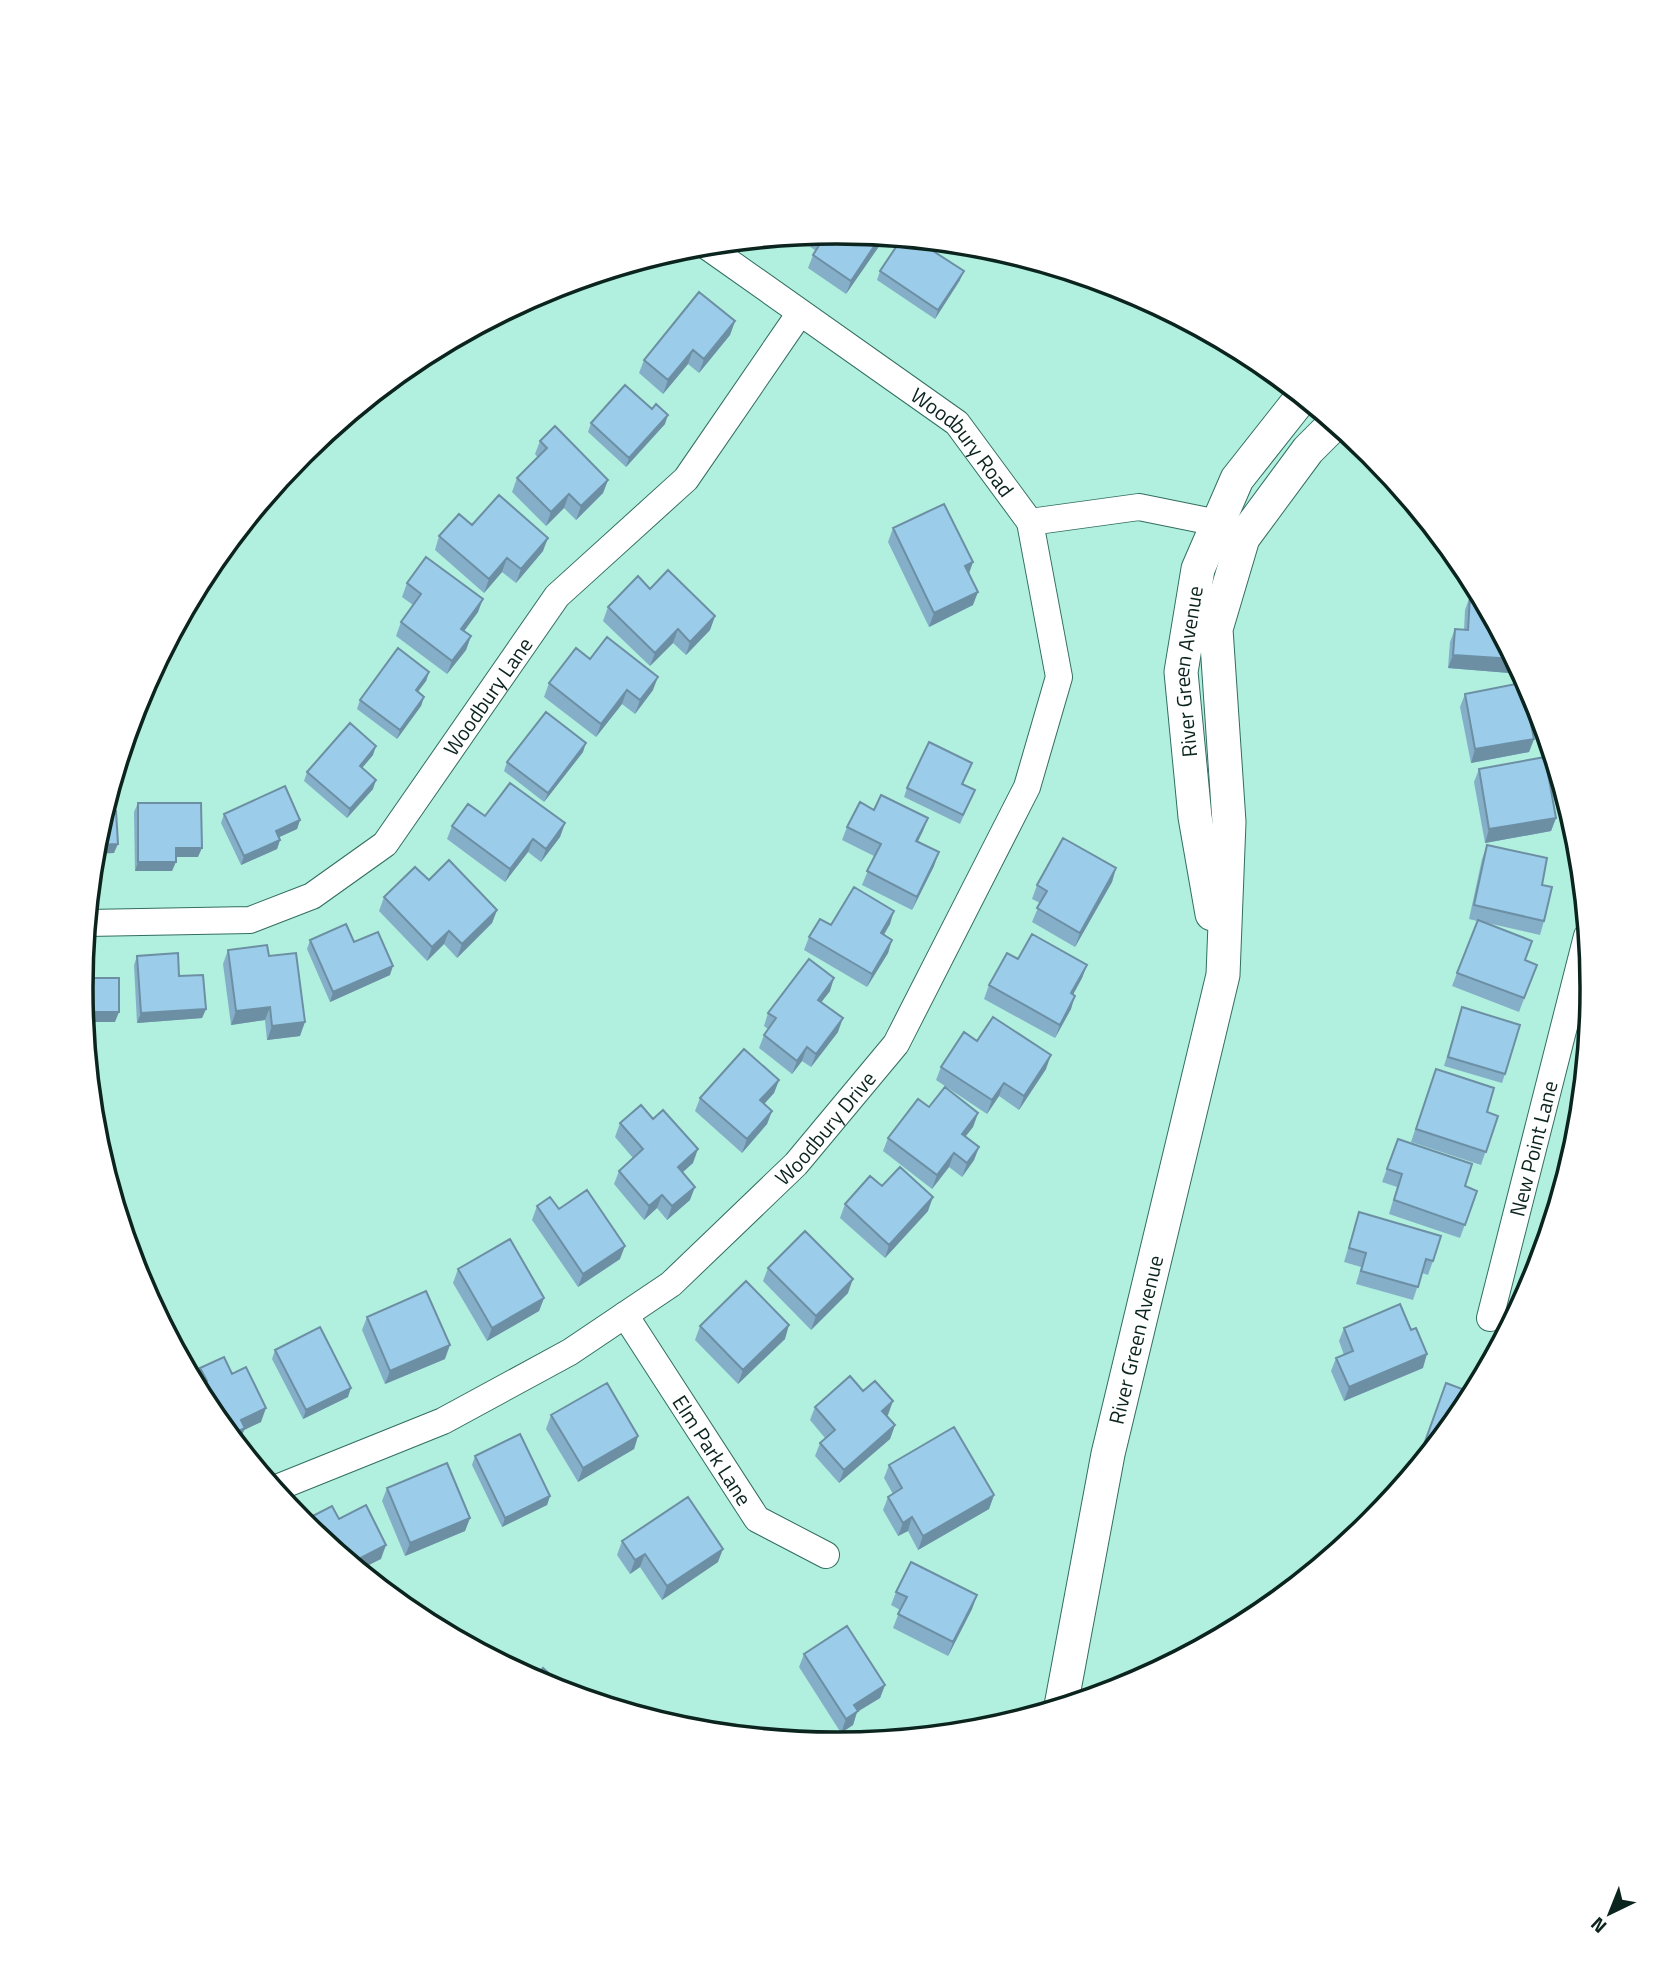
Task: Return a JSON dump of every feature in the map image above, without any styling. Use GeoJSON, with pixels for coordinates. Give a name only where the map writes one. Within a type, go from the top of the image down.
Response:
{"type":"FeatureCollection","features":[{"type":"Feature","properties":{"kind":"street","name":"Woodbury Road"},"geometry":{"type":"LineString","coordinates":[[718,254],[957,423],[1030,522]]}},
{"type":"Feature","properties":{"kind":"street","name":"Woodbury Lane"},"geometry":{"type":"LineString","coordinates":[[96,923],[250,920],[312,896],[385,844],[557,596],[686,479],[800,313]]}},
{"type":"Feature","properties":{"kind":"street","name":"River Green Avenue"},"geometry":{"type":"LineString","coordinates":[[1231,530],[1237,480],[1296,404]]}},
{"type":"Feature","properties":{"kind":"street","name":"River Green Avenue"},"geometry":{"type":"LineString","coordinates":[[1063,1696],[1108,1454],[1223,975],[1195,817],[1181,672],[1198,569],[1231,530],[1328,430]]}},
{"type":"Feature","properties":{"kind":"street"},"geometry":{"type":"LineString","coordinates":[[1030,522],[1139,506],[1231,530]]}},
{"type":"Feature","properties":{"kind":"street","name":"Woodbury Drive"},"geometry":{"type":"LineString","coordinates":[[284,1485],[443,1421],[570,1352],[671,1284],[796,1164],[897,1044],[1027,787],[1059,677],[1030,522]]}},
{"type":"Feature","properties":{"kind":"street","name":"New Point Lane"},"geometry":{"type":"LineString","coordinates":[[1490,1318],[1580,965]]}},
{"type":"Feature","properties":{"kind":"street","name":"Elm Park Lane"},"geometry":{"type":"LineString","coordinates":[[625,1315],[757,1518],[826,1555]]}},
{"type":"Feature","properties":{"kind":"building"},"geometry":{"type":"Polygon","coordinates":[[[819,245],[875,246],[851,281],[813,255],[819,245]]]}},
{"type":"Feature","properties":{"kind":"building"},"geometry":{"type":"Polygon","coordinates":[[[896,247],[933,251],[964,271],[938,310],[880,271],[896,247]]]}},
{"type":"Feature","properties":{"kind":"building"},"geometry":{"type":"Polygon","coordinates":[[[699,292],[735,321],[704,359],[693,350],[668,380],[644,360],[699,292]]]}},
{"type":"Feature","properties":{"kind":"building"},"geometry":{"type":"Polygon","coordinates":[[[625,385],[652,409],[656,404],[668,415],[629,458],[591,423],[625,385]]]}},
{"type":"Feature","properties":{"kind":"building"},"geometry":{"type":"Polygon","coordinates":[[[555,426],[608,480],[581,506],[569,494],[551,512],[517,478],[547,448],[540,441],[555,426]]]}},
{"type":"Feature","properties":{"kind":"building"},"geometry":{"type":"Polygon","coordinates":[[[499,495],[548,538],[521,569],[507,558],[489,579],[439,536],[459,514],[472,525],[499,495]]]}},
{"type":"Feature","properties":{"kind":"building"},"geometry":{"type":"Polygon","coordinates":[[[944,504],[973,562],[965,566],[978,592],[934,613],[893,528],[944,504]]]}},
{"type":"Feature","properties":{"kind":"building"},"geometry":{"type":"Polygon","coordinates":[[[426,557],[483,599],[461,629],[471,636],[452,661],[401,622],[421,594],[407,583],[426,557]]]}},
{"type":"Feature","properties":{"kind":"building"},"geometry":{"type":"Polygon","coordinates":[[[668,570],[715,616],[690,642],[678,629],[655,653],[608,607],[638,576],[650,589],[668,570]]]}},
{"type":"Feature","properties":{"kind":"building"},"geometry":{"type":"Polygon","coordinates":[[[1470,598],[1504,658],[1453,655],[1455,629],[1468,630],[1470,598]]]}},
{"type":"Feature","properties":{"kind":"building"},"geometry":{"type":"Polygon","coordinates":[[[607,637],[658,677],[640,700],[627,690],[601,724],[549,683],[576,648],[590,659],[607,637]]]}},
{"type":"Feature","properties":{"kind":"building"},"geometry":{"type":"Polygon","coordinates":[[[398,648],[429,672],[416,690],[424,697],[400,730],[360,700],[398,648]]]}},
{"type":"Feature","properties":{"kind":"building"},"geometry":{"type":"Polygon","coordinates":[[[1515,684],[1530,720],[1534,739],[1475,749],[1465,694],[1515,684]]]}},
{"type":"Feature","properties":{"kind":"building"},"geometry":{"type":"Polygon","coordinates":[[[546,712],[586,743],[548,793],[507,762],[546,712]]]}},
{"type":"Feature","properties":{"kind":"building"},"geometry":{"type":"Polygon","coordinates":[[[350,723],[376,746],[360,766],[376,780],[350,809],[307,772],[350,723]]]}},
{"type":"Feature","properties":{"kind":"building"},"geometry":{"type":"Polygon","coordinates":[[[929,742],[972,763],[962,784],[975,790],[963,815],[907,788],[929,742]]]}},
{"type":"Feature","properties":{"kind":"building"},"geometry":{"type":"Polygon","coordinates":[[[1543,757],[1556,818],[1489,829],[1479,769],[1543,757]]]}},
{"type":"Feature","properties":{"kind":"building"},"geometry":{"type":"Polygon","coordinates":[[[510,783],[565,823],[546,849],[533,839],[510,869],[452,826],[468,804],[485,816],[510,783]]]}},
{"type":"Feature","properties":{"kind":"building"},"geometry":{"type":"Polygon","coordinates":[[[285,786],[300,820],[276,831],[280,840],[244,856],[224,814],[285,786]]]}},
{"type":"Feature","properties":{"kind":"building"},"geometry":{"type":"Polygon","coordinates":[[[881,795],[928,818],[916,841],[939,852],[917,897],[867,871],[881,844],[847,827],[860,802],[874,810],[881,795]]]}},
{"type":"Feature","properties":{"kind":"building"},"geometry":{"type":"Polygon","coordinates":[[[138,803],[201,803],[202,848],[176,848],[176,862],[138,862],[138,803]]]}},
{"type":"Feature","properties":{"kind":"building"},"geometry":{"type":"Polygon","coordinates":[[[114,811],[118,844],[107,844],[107,843],[114,811]]]}},
{"type":"Feature","properties":{"kind":"building"},"geometry":{"type":"Polygon","coordinates":[[[1063,838],[1116,868],[1080,933],[1037,908],[1047,891],[1037,885],[1063,838]]]}},
{"type":"Feature","properties":{"kind":"building"},"geometry":{"type":"Polygon","coordinates":[[[1487,845],[1547,858],[1542,885],[1552,887],[1544,921],[1474,905],[1487,845]]]}},
{"type":"Feature","properties":{"kind":"building"},"geometry":{"type":"Polygon","coordinates":[[[449,860],[497,910],[462,944],[449,931],[432,947],[384,897],[415,867],[429,880],[449,860]]]}},
{"type":"Feature","properties":{"kind":"building"},"geometry":{"type":"Polygon","coordinates":[[[854,887],[894,911],[881,933],[892,940],[872,974],[809,937],[820,919],[831,925],[854,887]]]}},
{"type":"Feature","properties":{"kind":"building"},"geometry":{"type":"Polygon","coordinates":[[[1478,920],[1532,941],[1525,960],[1537,965],[1524,998],[1457,973],[1478,920]]]}},
{"type":"Feature","properties":{"kind":"building"},"geometry":{"type":"Polygon","coordinates":[[[346,924],[354,942],[378,932],[393,966],[333,992],[310,940],[346,924]]]}},
{"type":"Feature","properties":{"kind":"building"},"geometry":{"type":"Polygon","coordinates":[[[1032,934],[1087,965],[1071,993],[1075,996],[1060,1025],[989,985],[1007,953],[1018,959],[1032,934]]]}},
{"type":"Feature","properties":{"kind":"building"},"geometry":{"type":"Polygon","coordinates":[[[267,945],[269,956],[296,953],[305,1022],[272,1026],[270,1007],[236,1011],[228,950],[267,945]]]}},
{"type":"Feature","properties":{"kind":"building"},"geometry":{"type":"Polygon","coordinates":[[[178,953],[179,976],[203,975],[206,1009],[141,1013],[137,956],[178,953]]]}},
{"type":"Feature","properties":{"kind":"building"},"geometry":{"type":"Polygon","coordinates":[[[809,959],[834,978],[818,1000],[843,1018],[816,1054],[807,1047],[797,1061],[764,1035],[776,1018],[768,1013],[809,959]]]}},
{"type":"Feature","properties":{"kind":"building"},"geometry":{"type":"Polygon","coordinates":[[[93,978],[119,978],[119,1012],[93,1012],[93,978]]]}},
{"type":"Feature","properties":{"kind":"building"},"geometry":{"type":"Polygon","coordinates":[[[1462,1007],[1520,1025],[1505,1074],[1448,1057],[1462,1007]]]}},
{"type":"Feature","properties":{"kind":"building"},"geometry":{"type":"Polygon","coordinates":[[[993,1017],[1051,1055],[1024,1096],[1004,1083],[992,1100],[941,1067],[964,1032],[977,1041],[993,1017]]]}},
{"type":"Feature","properties":{"kind":"building"},"geometry":{"type":"Polygon","coordinates":[[[744,1049],[779,1080],[760,1100],[772,1111],[747,1139],[700,1098],[744,1049]]]}},
{"type":"Feature","properties":{"kind":"building"},"geometry":{"type":"Polygon","coordinates":[[[1436,1069],[1494,1088],[1487,1112],[1498,1116],[1486,1152],[1416,1129],[1436,1069]]]}},
{"type":"Feature","properties":{"kind":"building"},"geometry":{"type":"Polygon","coordinates":[[[945,1087],[978,1113],[962,1134],[979,1147],[967,1163],[954,1153],[937,1175],[888,1138],[918,1099],[929,1107],[945,1087]]]}},
{"type":"Feature","properties":{"kind":"building"},"geometry":{"type":"Polygon","coordinates":[[[641,1105],[653,1119],[663,1110],[698,1149],[678,1167],[695,1187],[672,1206],[662,1195],[649,1206],[619,1171],[643,1149],[620,1123],[641,1105]]]}},
{"type":"Feature","properties":{"kind":"building"},"geometry":{"type":"Polygon","coordinates":[[[1398,1139],[1472,1164],[1465,1186],[1477,1191],[1465,1225],[1394,1200],[1402,1174],[1387,1169],[1398,1139]]]}},
{"type":"Feature","properties":{"kind":"building"},"geometry":{"type":"Polygon","coordinates":[[[900,1167],[933,1197],[889,1245],[845,1204],[870,1176],[882,1186],[900,1167]]]}},
{"type":"Feature","properties":{"kind":"building"},"geometry":{"type":"Polygon","coordinates":[[[587,1190],[625,1246],[583,1274],[537,1206],[550,1197],[559,1209],[587,1190]]]}},
{"type":"Feature","properties":{"kind":"building"},"geometry":{"type":"Polygon","coordinates":[[[1359,1212],[1441,1236],[1433,1261],[1426,1259],[1418,1287],[1361,1271],[1366,1253],[1349,1248],[1359,1212]]]}},
{"type":"Feature","properties":{"kind":"building"},"geometry":{"type":"Polygon","coordinates":[[[805,1231],[853,1279],[816,1316],[768,1268],[805,1231]]]}},
{"type":"Feature","properties":{"kind":"building"},"geometry":{"type":"Polygon","coordinates":[[[510,1239],[544,1298],[492,1328],[458,1269],[510,1239]]]}},
{"type":"Feature","properties":{"kind":"building"},"geometry":{"type":"Polygon","coordinates":[[[746,1281],[789,1325],[743,1370],[700,1326],[746,1281]]]}},
{"type":"Feature","properties":{"kind":"building"},"geometry":{"type":"Polygon","coordinates":[[[426,1291],[450,1345],[390,1371],[367,1317],[426,1291]]]}},
{"type":"Feature","properties":{"kind":"building"},"geometry":{"type":"Polygon","coordinates":[[[1400,1304],[1411,1330],[1416,1328],[1427,1354],[1349,1387],[1336,1358],[1353,1351],[1344,1328],[1400,1304]]]}},
{"type":"Feature","properties":{"kind":"building"},"geometry":{"type":"Polygon","coordinates":[[[320,1327],[351,1388],[306,1410],[275,1350],[320,1327]]]}},
{"type":"Feature","properties":{"kind":"building"},"geometry":{"type":"Polygon","coordinates":[[[224,1357],[232,1374],[246,1367],[266,1408],[241,1420],[245,1428],[239,1431],[206,1382],[200,1368],[224,1357]]]}},
{"type":"Feature","properties":{"kind":"building"},"geometry":{"type":"Polygon","coordinates":[[[850,1376],[863,1391],[875,1381],[893,1401],[882,1411],[895,1425],[844,1470],[820,1443],[835,1430],[815,1407],[850,1376]]]}},
{"type":"Feature","properties":{"kind":"building"},"geometry":{"type":"Polygon","coordinates":[[[607,1383],[638,1436],[583,1468],[551,1415],[607,1383]]]}},
{"type":"Feature","properties":{"kind":"building"},"geometry":{"type":"Polygon","coordinates":[[[1446,1383],[1462,1389],[1455,1401],[1424,1445],[1446,1383]]]}},
{"type":"Feature","properties":{"kind":"building"},"geometry":{"type":"Polygon","coordinates":[[[954,1427],[994,1495],[923,1536],[912,1517],[903,1523],[888,1497],[902,1488],[889,1465],[954,1427]]]}},
{"type":"Feature","properties":{"kind":"building"},"geometry":{"type":"Polygon","coordinates":[[[520,1434],[550,1496],[505,1518],[475,1456],[520,1434]]]}},
{"type":"Feature","properties":{"kind":"building"},"geometry":{"type":"Polygon","coordinates":[[[447,1463],[470,1518],[410,1543],[387,1488],[447,1463]]]}},
{"type":"Feature","properties":{"kind":"building"},"geometry":{"type":"Polygon","coordinates":[[[688,1497],[723,1549],[667,1586],[645,1554],[635,1560],[622,1541],[688,1497]]]}},
{"type":"Feature","properties":{"kind":"building"},"geometry":{"type":"Polygon","coordinates":[[[366,1505],[386,1545],[360,1558],[313,1516],[332,1506],[339,1519],[366,1505]]]}},
{"type":"Feature","properties":{"kind":"building"},"geometry":{"type":"Polygon","coordinates":[[[911,1562],[977,1595],[953,1642],[898,1614],[907,1597],[896,1592],[911,1562]]]}},
{"type":"Feature","properties":{"kind":"building"},"geometry":{"type":"Polygon","coordinates":[[[847,1626],[885,1685],[854,1705],[858,1711],[846,1719],[804,1654],[847,1626]]]}}]}
